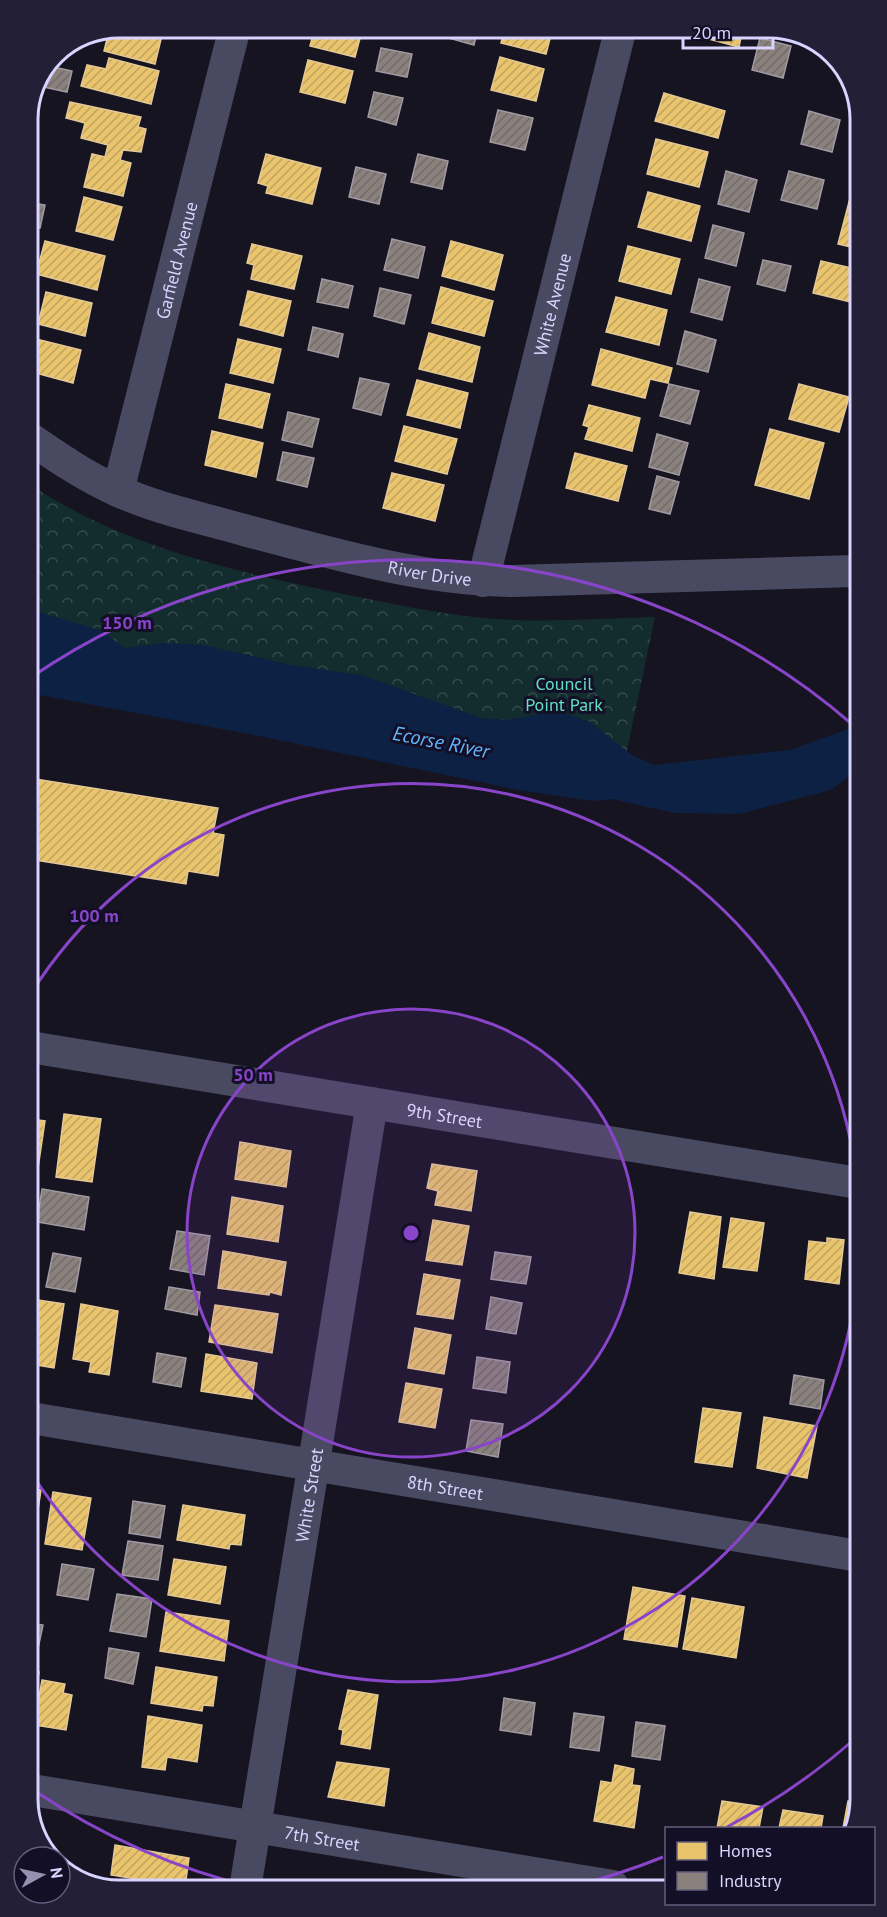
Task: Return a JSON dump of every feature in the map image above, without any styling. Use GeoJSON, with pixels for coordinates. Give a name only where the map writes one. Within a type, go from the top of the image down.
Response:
{"type":"FeatureCollection","features":[{"type":"Feature","properties":{"kind":"street","name":"Garfield Avenue"},"geometry":{"type":"LineString","coordinates":[[118,491],[232,38]]}},
{"type":"Feature","properties":{"kind":"street","name":"White Avenue"},"geometry":{"type":"LineString","coordinates":[[483,580],[618,38]]}},
{"type":"Feature","properties":{"kind":"street","name":"River Drive"},"geometry":{"type":"LineString","coordinates":[[38,444],[72,467],[118,491],[157,506],[274,538],[427,574],[483,580],[850,571]]}},
{"type":"Feature","properties":{"kind":"street","name":"9th Street"},"geometry":{"type":"LineString","coordinates":[[38,1048],[850,1182]]}},
{"type":"Feature","properties":{"kind":"street","name":"White Street"},"geometry":{"type":"LineString","coordinates":[[247,1879],[372,1103]]}},
{"type":"Feature","properties":{"kind":"street","name":"8th Street"},"geometry":{"type":"LineString","coordinates":[[38,1419],[850,1554]]}},
{"type":"Feature","properties":{"kind":"street","name":"7th Street"},"geometry":{"type":"LineString","coordinates":[[38,1791],[575,1880]]}},
{"type":"Feature","properties":{"kind":"green space","name":"Council Point Park"},"geometry":{"type":"Polygon","coordinates":[[[38,489],[102,524],[182,554],[265,577],[389,603],[493,619],[549,621],[655,617],[621,779],[38,661],[38,489]]]}},
{"type":"Feature","properties":{"kind":"water","name":"Ecorse River"},"geometry":{"type":"Polygon","coordinates":[[[38,612],[102,631],[125,648],[163,643],[203,645],[291,665],[362,675],[481,718],[507,720],[559,711],[590,722],[632,755],[654,765],[790,750],[850,727],[850,775],[831,790],[739,814],[675,813],[612,799],[592,801],[518,790],[254,735],[38,695],[38,612]]]}},
{"type":"Feature","properties":{"kind":"building: Homes"},"geometry":{"type":"Polygon","coordinates":[[[108,38],[161,38],[155,64],[104,51],[108,38]]]}},
{"type":"Feature","properties":{"kind":"building: Homes"},"geometry":{"type":"Polygon","coordinates":[[[312,38],[360,38],[355,57],[310,46],[312,38]]]}},
{"type":"Feature","properties":{"kind":"building: Homes"},"geometry":{"type":"Polygon","coordinates":[[[502,38],[550,38],[546,54],[501,43],[502,38]]]}},
{"type":"Feature","properties":{"kind":"building: Homes"},"geometry":{"type":"Polygon","coordinates":[[[705,38],[741,38],[739,47],[705,38]]]}},
{"type":"Feature","properties":{"kind":"building: Homes"},"geometry":{"type":"Polygon","coordinates":[[[500,57],[544,69],[536,101],[491,90],[500,57]]]}},
{"type":"Feature","properties":{"kind":"building: Homes"},"geometry":{"type":"Polygon","coordinates":[[[109,58],[159,71],[151,104],[81,86],[87,65],[106,69],[109,58]]]}},
{"type":"Feature","properties":{"kind":"building: Homes"},"geometry":{"type":"Polygon","coordinates":[[[308,60],[353,71],[345,103],[300,92],[308,60]]]}},
{"type":"Feature","properties":{"kind":"building: Homes"},"geometry":{"type":"Polygon","coordinates":[[[664,93],[725,111],[718,138],[655,121],[664,93]]]}},
{"type":"Feature","properties":{"kind":"building: Homes"},"geometry":{"type":"Polygon","coordinates":[[[70,102],[141,117],[138,127],[146,129],[141,152],[123,150],[120,160],[131,163],[123,196],[84,187],[92,154],[105,157],[108,145],[81,138],[85,123],[66,118],[70,102]]]}},
{"type":"Feature","properties":{"kind":"building: Homes"},"geometry":{"type":"Polygon","coordinates":[[[656,139],[708,152],[699,187],[647,174],[656,139]]]}},
{"type":"Feature","properties":{"kind":"building: Homes"},"geometry":{"type":"Polygon","coordinates":[[[266,154],[321,168],[312,204],[266,193],[268,186],[258,183],[266,154]]]}},
{"type":"Feature","properties":{"kind":"building: Homes"},"geometry":{"type":"Polygon","coordinates":[[[648,192],[700,206],[691,241],[638,227],[648,192]]]}},
{"type":"Feature","properties":{"kind":"building: Homes"},"geometry":{"type":"Polygon","coordinates":[[[84,197],[122,207],[113,240],[76,231],[84,197]]]}},
{"type":"Feature","properties":{"kind":"building: Homes"},"geometry":{"type":"Polygon","coordinates":[[[850,198],[850,247],[838,244],[850,198]]]}},
{"type":"Feature","properties":{"kind":"building: Homes"},"geometry":{"type":"Polygon","coordinates":[[[45,241],[105,256],[97,290],[38,275],[45,241]]]}},
{"type":"Feature","properties":{"kind":"building: Homes"},"geometry":{"type":"Polygon","coordinates":[[[451,241],[503,255],[494,290],[442,276],[451,241]]]}},
{"type":"Feature","properties":{"kind":"building: Homes"},"geometry":{"type":"Polygon","coordinates":[[[252,244],[302,256],[294,289],[251,279],[254,265],[247,263],[252,244]]]}},
{"type":"Feature","properties":{"kind":"building: Homes"},"geometry":{"type":"Polygon","coordinates":[[[628,246],[680,259],[671,294],[619,281],[628,246]]]}},
{"type":"Feature","properties":{"kind":"building: Homes"},"geometry":{"type":"Polygon","coordinates":[[[821,261],[850,268],[850,302],[813,293],[821,261]]]}},
{"type":"Feature","properties":{"kind":"building: Homes"},"geometry":{"type":"Polygon","coordinates":[[[441,287],[493,301],[484,336],[432,323],[441,287]]]}},
{"type":"Feature","properties":{"kind":"building: Homes"},"geometry":{"type":"Polygon","coordinates":[[[248,291],[291,301],[283,336],[240,325],[248,291]]]}},
{"type":"Feature","properties":{"kind":"building: Homes"},"geometry":{"type":"Polygon","coordinates":[[[46,292],[92,303],[85,336],[38,324],[46,292]]]}},
{"type":"Feature","properties":{"kind":"building: Homes"},"geometry":{"type":"Polygon","coordinates":[[[616,297],[667,310],[659,345],[606,332],[616,297]]]}},
{"type":"Feature","properties":{"kind":"building: Homes"},"geometry":{"type":"Polygon","coordinates":[[[429,333],[480,347],[472,382],[419,369],[429,333]]]}},
{"type":"Feature","properties":{"kind":"building: Homes"},"geometry":{"type":"Polygon","coordinates":[[[38,339],[81,350],[73,383],[38,374],[38,339]]]}},
{"type":"Feature","properties":{"kind":"building: Homes"},"geometry":{"type":"Polygon","coordinates":[[[238,339],[281,349],[273,383],[230,373],[238,339]]]}},
{"type":"Feature","properties":{"kind":"building: Homes"},"geometry":{"type":"Polygon","coordinates":[[[601,349],[672,368],[668,383],[650,379],[645,398],[592,385],[601,349]]]}},
{"type":"Feature","properties":{"kind":"building: Homes"},"geometry":{"type":"Polygon","coordinates":[[[417,380],[468,393],[460,428],[407,415],[417,380]]]}},
{"type":"Feature","properties":{"kind":"building: Homes"},"geometry":{"type":"Polygon","coordinates":[[[226,384],[270,394],[262,428],[219,418],[226,384]]]}},
{"type":"Feature","properties":{"kind":"building: Homes"},"geometry":{"type":"Polygon","coordinates":[[[799,384],[849,397],[839,432],[789,419],[799,384]]]}},
{"type":"Feature","properties":{"kind":"building: Homes"},"geometry":{"type":"Polygon","coordinates":[[[589,405],[640,418],[632,451],[585,439],[589,427],[583,425],[589,405]]]}},
{"type":"Feature","properties":{"kind":"building: Homes"},"geometry":{"type":"Polygon","coordinates":[[[404,426],[457,439],[447,474],[395,461],[404,426]]]}},
{"type":"Feature","properties":{"kind":"building: Homes"},"geometry":{"type":"Polygon","coordinates":[[[770,429],[824,443],[809,499],[755,485],[770,429]]]}},
{"type":"Feature","properties":{"kind":"building: Homes"},"geometry":{"type":"Polygon","coordinates":[[[212,431],[263,443],[256,477],[205,465],[212,431]]]}},
{"type":"Feature","properties":{"kind":"building: Homes"},"geometry":{"type":"Polygon","coordinates":[[[575,453],[627,466],[618,501],[566,488],[575,453]]]}},
{"type":"Feature","properties":{"kind":"building: Homes"},"geometry":{"type":"Polygon","coordinates":[[[392,473],[444,485],[435,521],[383,508],[392,473]]]}},
{"type":"Feature","properties":{"kind":"building: Homes"},"geometry":{"type":"Polygon","coordinates":[[[38,779],[218,808],[213,833],[224,835],[218,876],[188,871],[186,884],[38,860],[38,779]]]}},
{"type":"Feature","properties":{"kind":"building: Homes"},"geometry":{"type":"Polygon","coordinates":[[[64,1114],[101,1119],[92,1182],[56,1177],[64,1114]]]}},
{"type":"Feature","properties":{"kind":"building: Homes"},"geometry":{"type":"Polygon","coordinates":[[[38,1120],[45,1121],[38,1168],[38,1120]]]}},
{"type":"Feature","properties":{"kind":"building: Homes"},"geometry":{"type":"Polygon","coordinates":[[[240,1142],[291,1151],[286,1187],[235,1179],[240,1142]]]}},
{"type":"Feature","properties":{"kind":"building: Homes"},"geometry":{"type":"Polygon","coordinates":[[[432,1164],[477,1171],[471,1211],[435,1205],[438,1191],[427,1188],[432,1164]]]}},
{"type":"Feature","properties":{"kind":"building: Homes"},"geometry":{"type":"Polygon","coordinates":[[[232,1197],[283,1206],[278,1242],[227,1234],[232,1197]]]}},
{"type":"Feature","properties":{"kind":"building: Homes"},"geometry":{"type":"Polygon","coordinates":[[[690,1212],[721,1217],[714,1279],[679,1273],[690,1212]]]}},
{"type":"Feature","properties":{"kind":"building: Homes"},"geometry":{"type":"Polygon","coordinates":[[[731,1218],[764,1223],[757,1271],[723,1267],[731,1218]]]}},
{"type":"Feature","properties":{"kind":"building: Homes"},"geometry":{"type":"Polygon","coordinates":[[[433,1220],[469,1226],[462,1265],[426,1260],[433,1220]]]}},
{"type":"Feature","properties":{"kind":"building: Homes"},"geometry":{"type":"Polygon","coordinates":[[[827,1238],[844,1240],[839,1284],[805,1279],[809,1241],[827,1243],[827,1238]]]}},
{"type":"Feature","properties":{"kind":"building: Homes"},"geometry":{"type":"Polygon","coordinates":[[[223,1251],[286,1262],[281,1295],[218,1288],[223,1251]]]}},
{"type":"Feature","properties":{"kind":"building: Homes"},"geometry":{"type":"Polygon","coordinates":[[[424,1274],[460,1280],[453,1319],[417,1314],[424,1274]]]}},
{"type":"Feature","properties":{"kind":"building: Homes"},"geometry":{"type":"Polygon","coordinates":[[[38,1300],[64,1304],[54,1368],[38,1365],[38,1300]]]}},
{"type":"Feature","properties":{"kind":"building: Homes"},"geometry":{"type":"Polygon","coordinates":[[[81,1304],[118,1311],[109,1375],[89,1372],[91,1362],[73,1359],[81,1304]]]}},
{"type":"Feature","properties":{"kind":"building: Homes"},"geometry":{"type":"Polygon","coordinates":[[[215,1305],[278,1314],[272,1353],[209,1342],[215,1305]]]}},
{"type":"Feature","properties":{"kind":"building: Homes"},"geometry":{"type":"Polygon","coordinates":[[[415,1328],[451,1335],[444,1374],[408,1368],[415,1328]]]}},
{"type":"Feature","properties":{"kind":"building: Homes"},"geometry":{"type":"Polygon","coordinates":[[[206,1354],[257,1363],[252,1399],[201,1391],[206,1354]]]}},
{"type":"Feature","properties":{"kind":"building: Homes"},"geometry":{"type":"Polygon","coordinates":[[[406,1383],[442,1389],[435,1428],[399,1422],[406,1383]]]}},
{"type":"Feature","properties":{"kind":"building: Homes"},"geometry":{"type":"Polygon","coordinates":[[[703,1408],[741,1413],[732,1467],[695,1462],[703,1408]]]}},
{"type":"Feature","properties":{"kind":"building: Homes"},"geometry":{"type":"Polygon","coordinates":[[[764,1417],[817,1426],[807,1478],[757,1468],[764,1417]]]}},
{"type":"Feature","properties":{"kind":"building: Homes"},"geometry":{"type":"Polygon","coordinates":[[[38,1490],[41,1490],[38,1510],[38,1490]]]}},
{"type":"Feature","properties":{"kind":"building: Homes"},"geometry":{"type":"Polygon","coordinates":[[[53,1492],[91,1498],[82,1550],[45,1544],[53,1492]]]}},
{"type":"Feature","properties":{"kind":"building: Homes"},"geometry":{"type":"Polygon","coordinates":[[[183,1505],[245,1515],[241,1545],[230,1544],[229,1549],[177,1540],[183,1505]]]}},
{"type":"Feature","properties":{"kind":"building: Homes"},"geometry":{"type":"Polygon","coordinates":[[[174,1559],[226,1567],[220,1604],[168,1595],[174,1559]]]}},
{"type":"Feature","properties":{"kind":"building: Homes"},"geometry":{"type":"Polygon","coordinates":[[[633,1587],[685,1596],[677,1647],[624,1639],[633,1587]]]}},
{"type":"Feature","properties":{"kind":"building: Homes"},"geometry":{"type":"Polygon","coordinates":[[[692,1598],[744,1607],[736,1658],[683,1649],[692,1598]]]}},
{"type":"Feature","properties":{"kind":"building: Homes"},"geometry":{"type":"Polygon","coordinates":[[[166,1612],[229,1621],[224,1661],[160,1651],[166,1612]]]}},
{"type":"Feature","properties":{"kind":"building: Homes"},"geometry":{"type":"Polygon","coordinates":[[[156,1667],[217,1677],[213,1706],[203,1705],[202,1711],[151,1703],[156,1667]]]}},
{"type":"Feature","properties":{"kind":"building: Homes"},"geometry":{"type":"Polygon","coordinates":[[[42,1680],[65,1684],[63,1693],[72,1695],[66,1730],[38,1726],[38,1702],[42,1680]]]}},
{"type":"Feature","properties":{"kind":"building: Homes"},"geometry":{"type":"Polygon","coordinates":[[[348,1690],[378,1695],[370,1749],[341,1744],[343,1730],[339,1729],[348,1690]]]}},
{"type":"Feature","properties":{"kind":"building: Homes"},"geometry":{"type":"Polygon","coordinates":[[[148,1716],[202,1725],[197,1762],[167,1757],[165,1770],[142,1767],[148,1716]]]}},
{"type":"Feature","properties":{"kind":"building: Homes"},"geometry":{"type":"Polygon","coordinates":[[[337,1762],[389,1769],[384,1806],[328,1797],[337,1762]]]}},
{"type":"Feature","properties":{"kind":"building: Homes"},"geometry":{"type":"Polygon","coordinates":[[[615,1765],[634,1769],[632,1785],[640,1786],[634,1828],[594,1821],[601,1781],[612,1783],[615,1765]]]}},
{"type":"Feature","properties":{"kind":"building: Homes"},"geometry":{"type":"Polygon","coordinates":[[[722,1801],[763,1807],[759,1827],[717,1827],[722,1801]]]}},
{"type":"Feature","properties":{"kind":"building: Homes"},"geometry":{"type":"Polygon","coordinates":[[[848,1801],[850,1801],[847,1819],[843,1827],[848,1801]]]}},
{"type":"Feature","properties":{"kind":"building: Homes"},"geometry":{"type":"Polygon","coordinates":[[[783,1810],[823,1816],[821,1827],[779,1827],[783,1810]]]}},
{"type":"Feature","properties":{"kind":"building: Homes"},"geometry":{"type":"Polygon","coordinates":[[[115,1845],[189,1858],[186,1879],[136,1879],[111,1875],[115,1845]]]}},
{"type":"Feature","properties":{"kind":"building: Industry"},"geometry":{"type":"Polygon","coordinates":[[[449,38],[476,38],[474,45],[449,38]]]}},
{"type":"Feature","properties":{"kind":"building: Industry"},"geometry":{"type":"Polygon","coordinates":[[[760,38],[791,46],[783,78],[752,70],[760,38]]]}},
{"type":"Feature","properties":{"kind":"building: Industry"},"geometry":{"type":"Polygon","coordinates":[[[381,48],[412,54],[407,77],[376,71],[381,48]]]}},
{"type":"Feature","properties":{"kind":"building: Industry"},"geometry":{"type":"Polygon","coordinates":[[[56,67],[72,71],[67,92],[44,87],[56,67]]]}},
{"type":"Feature","properties":{"kind":"building: Industry"},"geometry":{"type":"Polygon","coordinates":[[[374,92],[403,98],[396,125],[368,117],[374,92]]]}},
{"type":"Feature","properties":{"kind":"building: Industry"},"geometry":{"type":"Polygon","coordinates":[[[498,110],[533,118],[525,150],[490,142],[498,110]]]}},
{"type":"Feature","properties":{"kind":"building: Industry"},"geometry":{"type":"Polygon","coordinates":[[[809,111],[840,120],[832,152],[801,144],[809,111]]]}},
{"type":"Feature","properties":{"kind":"building: Industry"},"geometry":{"type":"Polygon","coordinates":[[[418,154],[448,161],[442,189],[411,182],[418,154]]]}},
{"type":"Feature","properties":{"kind":"building: Industry"},"geometry":{"type":"Polygon","coordinates":[[[356,167],[386,174],[379,204],[349,197],[356,167]]]}},
{"type":"Feature","properties":{"kind":"building: Industry"},"geometry":{"type":"Polygon","coordinates":[[[726,171],[757,180],[749,212],[718,204],[726,171]]]}},
{"type":"Feature","properties":{"kind":"building: Industry"},"geometry":{"type":"Polygon","coordinates":[[[789,171],[824,180],[817,209],[781,200],[789,171]]]}},
{"type":"Feature","properties":{"kind":"building: Industry"},"geometry":{"type":"Polygon","coordinates":[[[38,204],[45,205],[40,228],[38,228],[38,204]]]}},
{"type":"Feature","properties":{"kind":"building: Industry"},"geometry":{"type":"Polygon","coordinates":[[[713,225],[744,233],[736,266],[705,258],[713,225]]]}},
{"type":"Feature","properties":{"kind":"building: Industry"},"geometry":{"type":"Polygon","coordinates":[[[392,239],[425,247],[418,278],[384,270],[392,239]]]}},
{"type":"Feature","properties":{"kind":"building: Industry"},"geometry":{"type":"Polygon","coordinates":[[[763,260],[791,266],[785,291],[757,284],[763,260]]]}},
{"type":"Feature","properties":{"kind":"building: Industry"},"geometry":{"type":"Polygon","coordinates":[[[322,279],[353,286],[348,308],[317,302],[322,279]]]}},
{"type":"Feature","properties":{"kind":"building: Industry"},"geometry":{"type":"Polygon","coordinates":[[[699,279],[730,287],[722,320],[691,312],[699,279]]]}},
{"type":"Feature","properties":{"kind":"building: Industry"},"geometry":{"type":"Polygon","coordinates":[[[380,288],[411,295],[404,324],[374,316],[380,288]]]}},
{"type":"Feature","properties":{"kind":"building: Industry"},"geometry":{"type":"Polygon","coordinates":[[[313,327],[343,334],[338,357],[308,350],[313,327]]]}},
{"type":"Feature","properties":{"kind":"building: Industry"},"geometry":{"type":"Polygon","coordinates":[[[685,331],[716,340],[708,372],[677,364],[685,331]]]}},
{"type":"Feature","properties":{"kind":"building: Industry"},"geometry":{"type":"Polygon","coordinates":[[[360,378],[389,384],[381,415],[353,408],[360,378]]]}},
{"type":"Feature","properties":{"kind":"building: Industry"},"geometry":{"type":"Polygon","coordinates":[[[669,384],[699,391],[690,424],[660,416],[669,384]]]}},
{"type":"Feature","properties":{"kind":"building: Industry"},"geometry":{"type":"Polygon","coordinates":[[[288,412],[319,419],[312,447],[282,440],[288,412]]]}},
{"type":"Feature","properties":{"kind":"building: Industry"},"geometry":{"type":"Polygon","coordinates":[[[657,434],[688,443],[679,475],[649,467],[657,434]]]}},
{"type":"Feature","properties":{"kind":"building: Industry"},"geometry":{"type":"Polygon","coordinates":[[[283,452],[314,458],[307,487],[277,480],[283,452]]]}},
{"type":"Feature","properties":{"kind":"building: Industry"},"geometry":{"type":"Polygon","coordinates":[[[657,476],[679,482],[670,514],[649,509],[657,476]]]}},
{"type":"Feature","properties":{"kind":"building: Industry"},"geometry":{"type":"Polygon","coordinates":[[[42,1189],[89,1197],[84,1230],[38,1222],[42,1189]]]}},
{"type":"Feature","properties":{"kind":"building: Industry"},"geometry":{"type":"Polygon","coordinates":[[[177,1231],[210,1236],[204,1275],[170,1269],[177,1231]]]}},
{"type":"Feature","properties":{"kind":"building: Industry"},"geometry":{"type":"Polygon","coordinates":[[[495,1252],[531,1257],[526,1284],[491,1279],[495,1252]]]}},
{"type":"Feature","properties":{"kind":"building: Industry"},"geometry":{"type":"Polygon","coordinates":[[[53,1253],[81,1258],[75,1292],[46,1287],[53,1253]]]}},
{"type":"Feature","properties":{"kind":"building: Industry"},"geometry":{"type":"Polygon","coordinates":[[[169,1287],[200,1292],[197,1315],[165,1309],[169,1287]]]}},
{"type":"Feature","properties":{"kind":"building: Industry"},"geometry":{"type":"Polygon","coordinates":[[[491,1297],[522,1303],[516,1334],[486,1329],[491,1297]]]}},
{"type":"Feature","properties":{"kind":"building: Industry"},"geometry":{"type":"Polygon","coordinates":[[[157,1353],[186,1358],[181,1387],[153,1382],[157,1353]]]}},
{"type":"Feature","properties":{"kind":"building: Industry"},"geometry":{"type":"Polygon","coordinates":[[[477,1357],[510,1362],[506,1393],[473,1388],[477,1357]]]}},
{"type":"Feature","properties":{"kind":"building: Industry"},"geometry":{"type":"Polygon","coordinates":[[[794,1375],[824,1380],[820,1409],[790,1404],[794,1375]]]}},
{"type":"Feature","properties":{"kind":"building: Industry"},"geometry":{"type":"Polygon","coordinates":[[[471,1420],[503,1424],[498,1457],[466,1451],[471,1420]]]}},
{"type":"Feature","properties":{"kind":"building: Industry"},"geometry":{"type":"Polygon","coordinates":[[[133,1501],[165,1506],[160,1538],[129,1533],[133,1501]]]}},
{"type":"Feature","properties":{"kind":"building: Industry"},"geometry":{"type":"Polygon","coordinates":[[[128,1541],[163,1546],[158,1580],[122,1575],[128,1541]]]}},
{"type":"Feature","properties":{"kind":"building: Industry"},"geometry":{"type":"Polygon","coordinates":[[[62,1564],[94,1569],[88,1600],[57,1595],[62,1564]]]}},
{"type":"Feature","properties":{"kind":"building: Industry"},"geometry":{"type":"Polygon","coordinates":[[[117,1594],[152,1599],[146,1637],[110,1631],[117,1594]]]}},
{"type":"Feature","properties":{"kind":"building: Industry"},"geometry":{"type":"Polygon","coordinates":[[[38,1624],[43,1625],[38,1649],[38,1624]]]}},
{"type":"Feature","properties":{"kind":"building: Industry"},"geometry":{"type":"Polygon","coordinates":[[[109,1648],[139,1653],[133,1684],[105,1678],[109,1648]]]}},
{"type":"Feature","properties":{"kind":"building: Industry"},"geometry":{"type":"Polygon","coordinates":[[[504,1698],[535,1703],[531,1735],[500,1730],[504,1698]]]}},
{"type":"Feature","properties":{"kind":"building: Industry"},"geometry":{"type":"Polygon","coordinates":[[[574,1713],[604,1717],[599,1751],[570,1747],[574,1713]]]}},
{"type":"Feature","properties":{"kind":"building: Industry"},"geometry":{"type":"Polygon","coordinates":[[[636,1722],[665,1726],[660,1760],[632,1756],[636,1722]]]}}]}
